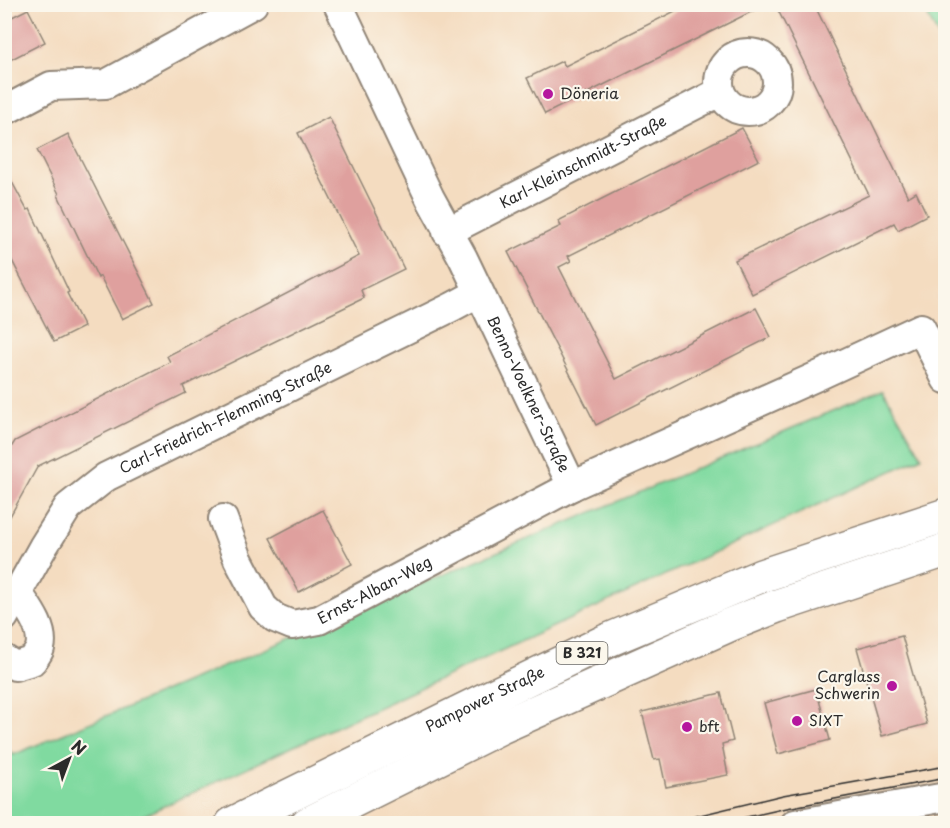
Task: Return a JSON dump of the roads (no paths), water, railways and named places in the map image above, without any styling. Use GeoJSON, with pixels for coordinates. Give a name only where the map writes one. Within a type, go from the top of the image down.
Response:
{"type":"FeatureCollection","features":[{"type":"Feature","properties":{"kind":"main road","name":"Pampower Straße"},"geometry":{"type":"LineString","coordinates":[[232,824],[606,641],[761,576],[945,515]]}},
{"type":"Feature","properties":{"kind":"main road","name":"Pampower Straße"},"geometry":{"type":"LineString","coordinates":[[307,824],[501,727],[729,625],[777,606],[945,550]]}},
{"type":"Feature","properties":{"kind":"street"},"geometry":{"type":"LineString","coordinates":[[4,111],[51,86],[106,84],[253,4]]}},
{"type":"Feature","properties":{"kind":"street","name":"Benno-Voelkner-Straße"},"geometry":{"type":"LineString","coordinates":[[338,4],[572,486],[921,328],[945,379]]}},
{"type":"Feature","properties":{"kind":"street","name":"Karl-Kleinschmidt-Straße"},"geometry":{"type":"LineString","coordinates":[[447,232],[720,92]]}},
{"type":"Feature","properties":{"kind":"street","name":"Carl-Friedrich-Flemming-Straße"},"geometry":{"type":"LineString","coordinates":[[4,659],[15,666],[32,661],[40,649],[40,634],[29,610],[11,605],[68,507],[106,477],[452,307],[478,292]]}},
{"type":"Feature","properties":{"kind":"street","name":"Ernst-Alban-Weg"},"geometry":{"type":"LineString","coordinates":[[223,519],[238,559],[263,607],[275,618],[292,625],[319,620],[572,486]]}},
{"type":"Feature","properties":{"kind":"street"},"geometry":{"type":"LineString","coordinates":[[795,824],[945,797]]}},
{"type":"Feature","properties":{"kind":"tram line"},"geometry":{"type":"LineString","coordinates":[[663,824],[783,795],[946,766]]}},
{"type":"Feature","properties":{"kind":"tram line"},"geometry":{"type":"LineString","coordinates":[[716,824],[946,778]]}},
{"type":"Feature","properties":{"kind":"place","name":"Döneria"},"geometry":{"type":"Point","coordinates":[548,94]}},
{"type":"Feature","properties":{"kind":"place","name":"Carglass Schwerin"},"geometry":{"type":"Point","coordinates":[892,686]}},
{"type":"Feature","properties":{"kind":"place","name":"SIXT"},"geometry":{"type":"Point","coordinates":[797,721]}},
{"type":"Feature","properties":{"kind":"place","name":"bft"},"geometry":{"type":"Point","coordinates":[687,727]}}]}
